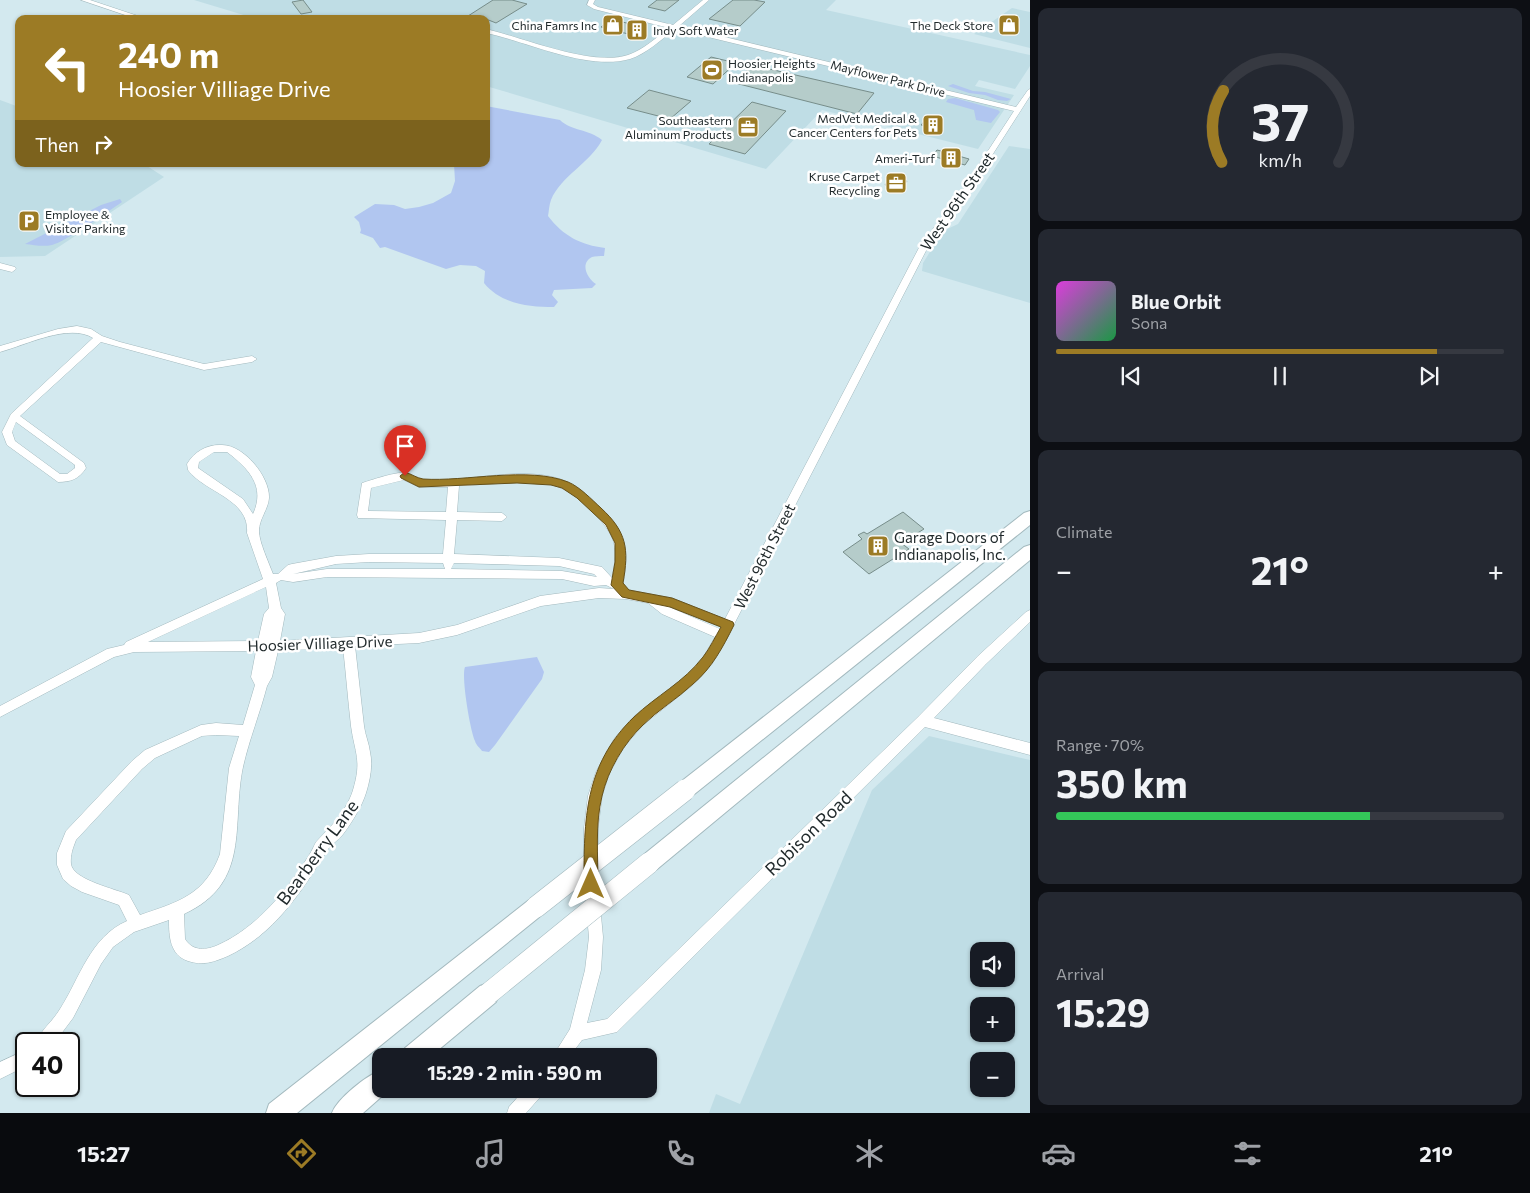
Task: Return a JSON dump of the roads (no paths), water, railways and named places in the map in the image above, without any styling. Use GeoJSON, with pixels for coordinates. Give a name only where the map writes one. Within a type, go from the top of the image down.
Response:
{"type":"FeatureCollection","features":[{"type":"Feature","properties":{"kind":"highway"},"geometry":{"type":"LineString","coordinates":[[278,1113],[1030,517]]}},
{"type":"Feature","properties":{"kind":"highway"},"geometry":{"type":"LineString","coordinates":[[423,1048],[1030,551]]}},
{"type":"Feature","properties":{"kind":"highway"},"geometry":{"type":"LineString","coordinates":[[344,1113],[372,1090]]}},
{"type":"Feature","properties":{"kind":"street"},"geometry":{"type":"LineString","coordinates":[[84,0],[131,15]]}},
{"type":"Feature","properties":{"kind":"street","name":"Mayflower Park Drive"},"geometry":{"type":"LineString","coordinates":[[592,0],[590,4],[593,7],[1018,110]]}},
{"type":"Feature","properties":{"kind":"street"},"geometry":{"type":"LineString","coordinates":[[490,32],[589,57],[617,59],[638,53],[706,0]]}},
{"type":"Feature","properties":{"kind":"street","name":"West 96th Street"},"geometry":{"type":"LineString","coordinates":[[567,1048],[577,1033],[593,970],[596,937],[591,884],[591,828],[595,796],[603,772],[619,743],[638,721],[690,680],[708,660],[726,630],[926,242],[955,207],[1030,91]]}},
{"type":"Feature","properties":{"kind":"street"},"geometry":{"type":"LineString","coordinates":[[0,266],[12,268]]}},
{"type":"Feature","properties":{"kind":"street"},"geometry":{"type":"LineString","coordinates":[[0,349],[69,330],[83,330],[99,338],[204,367],[252,359]]}},
{"type":"Feature","properties":{"kind":"street"},"geometry":{"type":"LineString","coordinates":[[14,416],[79,463],[81,468],[76,475],[66,479],[58,478],[10,443],[7,432],[14,416],[99,338]]}},
{"type":"Feature","properties":{"kind":"street"},"geometry":{"type":"LineString","coordinates":[[53,1032],[64,1019],[100,951],[115,935],[136,923],[177,910],[197,899],[207,890],[224,868],[230,848],[235,776],[261,685],[266,677],[268,646],[279,614],[275,609],[273,590],[253,537],[253,524],[247,512],[239,502],[193,470],[192,464],[196,458],[207,451],[225,448],[233,451],[253,471],[260,482],[264,494],[262,506],[253,524]]}},
{"type":"Feature","properties":{"kind":"street"},"geometry":{"type":"LineString","coordinates":[[502,517],[362,515],[366,486],[405,476],[419,483],[517,479],[565,485],[610,523],[620,543],[621,562],[612,583]]}},
{"type":"Feature","properties":{"kind":"street"},"geometry":{"type":"LineString","coordinates":[[448,574],[454,483]]}},
{"type":"Feature","properties":{"kind":"street"},"geometry":{"type":"LineString","coordinates":[[122,650],[143,638],[270,580],[283,576],[292,568],[336,560],[369,558],[500,559],[558,562],[598,570],[626,594]]}},
{"type":"Feature","properties":{"kind":"street"},"geometry":{"type":"LineString","coordinates":[[283,576],[293,578],[328,572],[562,575],[594,582],[612,583]]}},
{"type":"Feature","properties":{"kind":"street","name":"Hoosier Villiage Drive"},"geometry":{"type":"LineString","coordinates":[[0,712],[104,657],[122,650],[147,646],[268,646],[419,638],[442,634],[540,601],[599,593],[626,594],[649,598],[666,611],[726,630]]}},
{"type":"Feature","properties":{"kind":"street","name":"Robison Road"},"geometry":{"type":"LineString","coordinates":[[577,1033],[611,1026],[1030,615]]}},
{"type":"Feature","properties":{"kind":"street","name":"Bearberry Lane"},"geometry":{"type":"LineString","coordinates":[[177,910],[177,935],[180,948],[187,955],[204,958],[227,949],[247,938],[267,920],[317,856],[321,847],[339,828],[359,794],[365,768],[364,753],[358,729],[349,643]]}},
{"type":"Feature","properties":{"kind":"street"},"geometry":{"type":"LineString","coordinates":[[923,721],[1030,749]]}},
{"type":"Feature","properties":{"kind":"street"},"geometry":{"type":"LineString","coordinates":[[136,923],[124,900],[84,887],[77,883],[68,873],[64,859],[65,850],[71,836],[136,765],[150,754],[202,731],[216,729],[247,732]]}},
{"type":"Feature","properties":{"kind":"street"},"geometry":{"type":"LineString","coordinates":[[0,1071],[15,1064]]}},
{"type":"Feature","properties":{"kind":"street"},"geometry":{"type":"LineString","coordinates":[[515,1113],[528,1098]]}},
{"type":"Feature","properties":{"kind":"water"},"geometry":{"type":"Polygon","coordinates":[[[953,84],[973,91],[1011,99],[1007,101],[998,100],[948,86],[953,84]]]}},
{"type":"Feature","properties":{"kind":"water"},"geometry":{"type":"Polygon","coordinates":[[[955,98],[1000,112],[991,123],[976,120],[974,110],[946,102],[948,99],[955,98]]]}},
{"type":"Feature","properties":{"kind":"water"},"geometry":{"type":"Polygon","coordinates":[[[490,107],[560,120],[564,124],[597,136],[602,140],[590,156],[556,191],[550,202],[548,216],[566,234],[580,242],[605,248],[604,256],[592,257],[588,260],[585,267],[590,279],[596,284],[592,288],[554,290],[552,295],[558,302],[554,307],[525,305],[507,300],[491,290],[484,283],[485,271],[476,266],[460,265],[446,269],[385,247],[380,248],[373,238],[360,233],[359,222],[354,217],[375,204],[394,205],[405,209],[433,203],[451,193],[455,181],[454,167],[490,167],[490,107]]]}},
{"type":"Feature","properties":{"kind":"water"},"geometry":{"type":"Polygon","coordinates":[[[120,199],[122,202],[58,243],[45,246],[25,244],[101,205],[120,199]]]}},
{"type":"Feature","properties":{"kind":"water"},"geometry":{"type":"Polygon","coordinates":[[[537,657],[544,672],[542,679],[495,745],[489,752],[482,751],[476,742],[471,726],[465,691],[465,667],[537,657]]]}},
{"type":"Feature","properties":{"kind":"place","name":"China Famrs Inc"},"geometry":{"type":"Point","coordinates":[613,25]}},
{"type":"Feature","properties":{"kind":"place","name":"The Deck Store"},"geometry":{"type":"Point","coordinates":[1009,25]}},
{"type":"Feature","properties":{"kind":"place","name":"Indy Soft Water"},"geometry":{"type":"Point","coordinates":[637,30]}},
{"type":"Feature","properties":{"kind":"place","name":"Hoosier Heights Indianapolis"},"geometry":{"type":"Point","coordinates":[712,70]}},
{"type":"Feature","properties":{"kind":"place","name":"MedVet Medical & Cancer Centers for Pets"},"geometry":{"type":"Point","coordinates":[933,125]}},
{"type":"Feature","properties":{"kind":"place","name":"Southeastern Aluminum Products"},"geometry":{"type":"Point","coordinates":[748,127]}},
{"type":"Feature","properties":{"kind":"place","name":"Ameri-Turf"},"geometry":{"type":"Point","coordinates":[951,158]}},
{"type":"Feature","properties":{"kind":"place","name":"Kruse Carpet Recycling"},"geometry":{"type":"Point","coordinates":[896,183]}},
{"type":"Feature","properties":{"kind":"place","name":"Employee & Visitor Parking"},"geometry":{"type":"Point","coordinates":[29,221]}},
{"type":"Feature","properties":{"kind":"place","name":"Garage Doors of Indianapolis, Inc."},"geometry":{"type":"Point","coordinates":[878,546]}}]}
